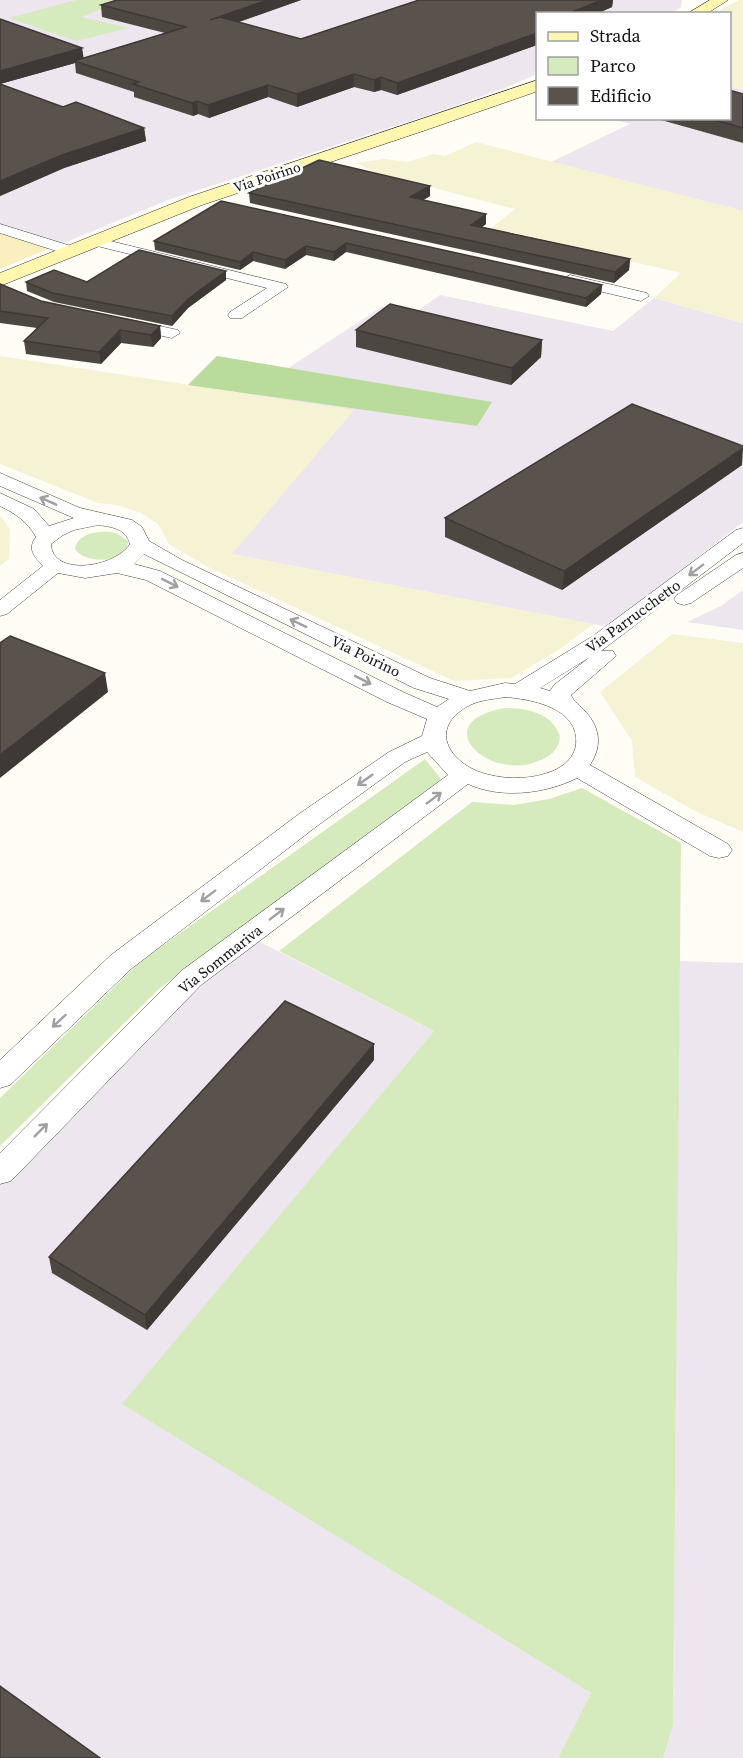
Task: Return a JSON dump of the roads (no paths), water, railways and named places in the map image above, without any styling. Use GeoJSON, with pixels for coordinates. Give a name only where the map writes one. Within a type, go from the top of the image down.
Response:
{"type":"FeatureCollection","features":[{"type":"Feature","properties":{"kind":"main road"},"geometry":{"type":"LineString","coordinates":[[698,12],[721,0]]}},
{"type":"Feature","properties":{"kind":"main road","name":"Via Poirino"},"geometry":{"type":"LineString","coordinates":[[4,287],[69,250],[203,199],[476,109],[536,85]]}},
{"type":"Feature","properties":{"kind":"street"},"geometry":{"type":"LineString","coordinates":[[203,199],[227,204]]}},
{"type":"Feature","properties":{"kind":"street"},"geometry":{"type":"LineString","coordinates":[[0,228],[69,250]]}},
{"type":"Feature","properties":{"kind":"street"},"geometry":{"type":"LineString","coordinates":[[94,241],[280,287],[236,315]]}},
{"type":"Feature","properties":{"kind":"street"},"geometry":{"type":"LineString","coordinates":[[549,275],[641,296]]}},
{"type":"Feature","properties":{"kind":"street"},"geometry":{"type":"LineString","coordinates":[[116,322],[172,333]]}},
{"type":"Feature","properties":{"kind":"street"},"geometry":{"type":"LineString","coordinates":[[0,478],[73,512],[99,519]]}},
{"type":"Feature","properties":{"kind":"street"},"geometry":{"type":"LineString","coordinates":[[0,499],[38,520],[46,538]]}},
{"type":"Feature","properties":{"kind":"street"},"geometry":{"type":"LineString","coordinates":[[99,519],[68,524],[46,538],[42,545],[47,560],[56,565],[80,571],[114,566],[132,556],[140,544]]}},
{"type":"Feature","properties":{"kind":"street","name":"Via Poirino"},"geometry":{"type":"LineString","coordinates":[[99,519],[113,520],[134,529],[139,536],[140,544],[175,564],[422,683],[466,697]]}},
{"type":"Feature","properties":{"kind":"street","name":"Via Parrucchetto"},"geometry":{"type":"LineString","coordinates":[[520,691],[601,641],[743,534]]}},
{"type":"Feature","properties":{"kind":"street","name":"Via Parrucchetto"},"geometry":{"type":"LineString","coordinates":[[564,705],[560,695],[572,681],[652,621],[743,559]]}},
{"type":"Feature","properties":{"kind":"street"},"geometry":{"type":"LineString","coordinates":[[0,610],[56,565]]}},
{"type":"Feature","properties":{"kind":"street","name":"Via Poirino"},"geometry":{"type":"LineString","coordinates":[[114,566],[153,574],[395,697],[436,728]]}},
{"type":"Feature","properties":{"kind":"street"},"geometry":{"type":"LineString","coordinates":[[0,1077],[121,963],[308,820],[436,728],[450,705],[466,697],[485,692],[520,691],[546,697],[564,705],[577,715],[586,728],[589,741],[586,754],[576,767],[560,777],[541,784],[496,785],[464,775],[449,765],[438,753],[436,728]]}},
{"type":"Feature","properties":{"kind":"street"},"geometry":{"type":"LineString","coordinates":[[576,767],[719,850]]}},
{"type":"Feature","properties":{"kind":"street","name":"Via Sommariva"},"geometry":{"type":"LineString","coordinates":[[0,1172],[191,978],[464,775]]}}]}
